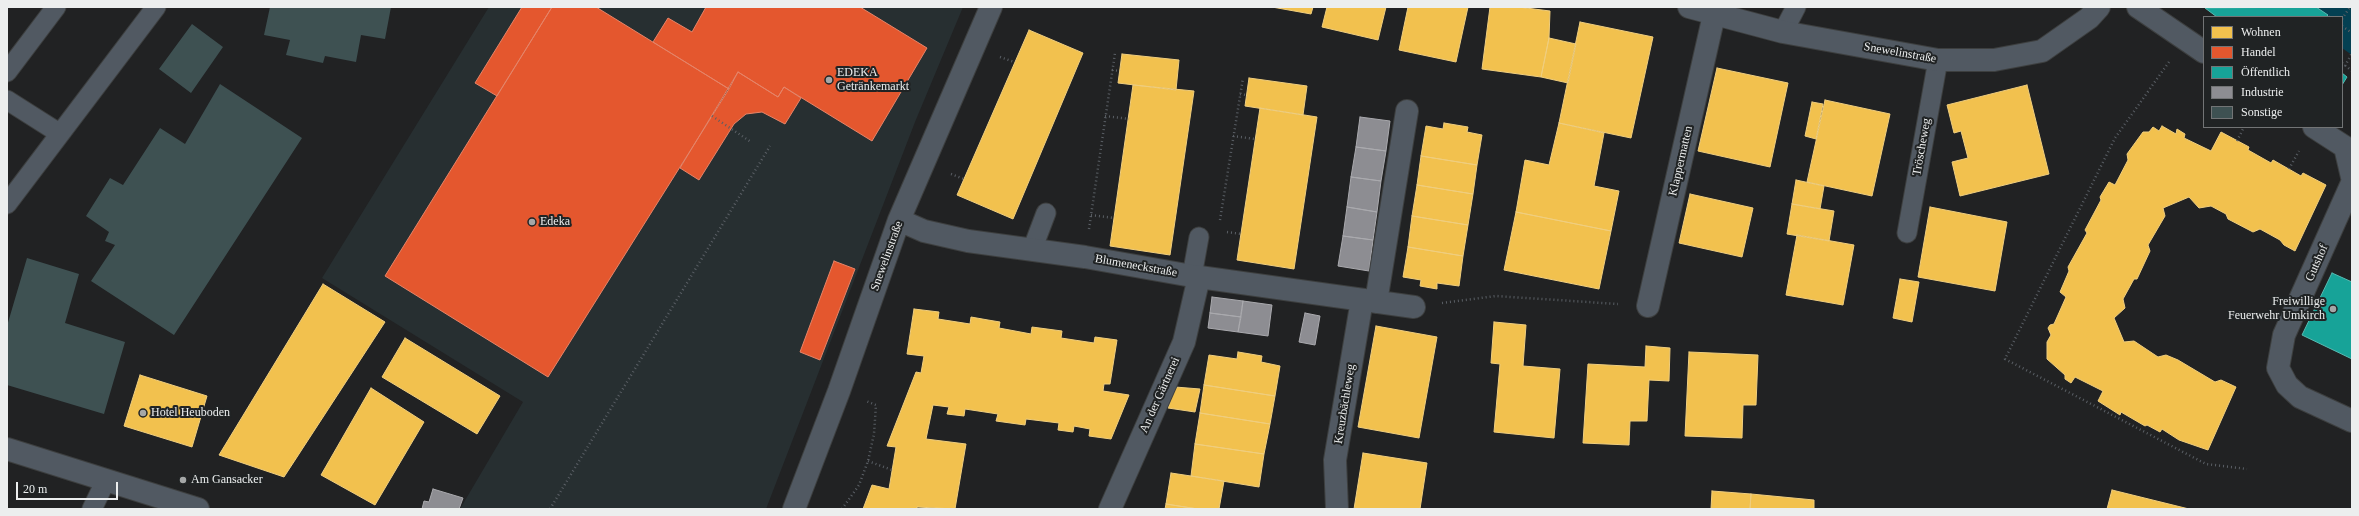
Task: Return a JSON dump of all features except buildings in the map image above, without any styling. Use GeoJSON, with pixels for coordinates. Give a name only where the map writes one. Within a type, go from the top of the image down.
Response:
{"type":"FeatureCollection","features":[{"type":"Feature","properties":{"kind":"street","name":"Snewelinstraße"},"geometry":{"type":"LineString","coordinates":[[794,509],[839,391],[899,220],[991,7]]}},
{"type":"Feature","properties":{"kind":"street","name":"Snewelinstraße"},"geometry":{"type":"LineString","coordinates":[[1689,7],[1714,15],[1783,32],[1938,60],[1994,60],[2042,51],[2089,18],[2099,7]]}},
{"type":"Feature","properties":{"kind":"street"},"geometry":{"type":"LineString","coordinates":[[2138,7],[2203,51]]}},
{"type":"Feature","properties":{"kind":"street","name":"Klappermatten"},"geometry":{"type":"LineString","coordinates":[[1648,306],[1714,15]]}},
{"type":"Feature","properties":{"kind":"street"},"geometry":{"type":"LineString","coordinates":[[1369,301],[1406,111]]}},
{"type":"Feature","properties":{"kind":"street"},"geometry":{"type":"LineString","coordinates":[[2316,128],[2345,147],[2352,177]]}},
{"type":"Feature","properties":{"kind":"street","name":"Gutshof"},"geometry":{"type":"LineString","coordinates":[[2352,183],[2284,335],[2278,368],[2287,385],[2300,397],[2352,421]]}},
{"type":"Feature","properties":{"kind":"street","name":"Blumeneckstraße"},"geometry":{"type":"LineString","coordinates":[[899,220],[924,231],[968,241],[1196,277],[1414,307]]}},
{"type":"Feature","properties":{"kind":"street","name":"An der Gärtnerei"},"geometry":{"type":"LineString","coordinates":[[1110,509],[1184,342],[1196,277]]}},
{"type":"Feature","properties":{"kind":"street","name":"Kreuzbächleweg"},"geometry":{"type":"LineString","coordinates":[[1337,509],[1335,460],[1369,301]]}},
{"type":"Feature","properties":{"kind":"street"},"geometry":{"type":"LineString","coordinates":[[7,449],[198,509]]}},
{"type":"Feature","properties":{"kind":"lane"},"geometry":{"type":"LineString","coordinates":[[7,72],[56,7]]}},
{"type":"Feature","properties":{"kind":"lane"},"geometry":{"type":"LineString","coordinates":[[7,204],[59,133],[156,7]]}},
{"type":"Feature","properties":{"kind":"lane"},"geometry":{"type":"LineString","coordinates":[[1783,32],[1796,7]]}},
{"type":"Feature","properties":{"kind":"lane","name":"Tröscheweg"},"geometry":{"type":"LineString","coordinates":[[1907,233],[1938,60]]}},
{"type":"Feature","properties":{"kind":"lane"},"geometry":{"type":"LineString","coordinates":[[7,100],[59,133]]}},
{"type":"Feature","properties":{"kind":"lane"},"geometry":{"type":"LineString","coordinates":[[1032,250],[1046,213]]}},
{"type":"Feature","properties":{"kind":"lane"},"geometry":{"type":"LineString","coordinates":[[1196,277],[1199,237]]}},
{"type":"Feature","properties":{"kind":"lane"},"geometry":{"type":"LineString","coordinates":[[92,509],[106,480]]}},
{"type":"Feature","properties":{"kind":"path"},"geometry":{"type":"LineString","coordinates":[[2343,18],[2350,7]]}},
{"type":"Feature","properties":{"kind":"path"},"geometry":{"type":"LineString","coordinates":[[2343,27],[2352,33]]}},
{"type":"Feature","properties":{"kind":"path"},"geometry":{"type":"LineString","coordinates":[[2186,39],[2115,138],[2005,359],[2206,464],[2247,469]]}},
{"type":"Feature","properties":{"kind":"path"},"geometry":{"type":"LineString","coordinates":[[1088,235],[1115,53]]}},
{"type":"Feature","properties":{"kind":"path"},"geometry":{"type":"LineString","coordinates":[[2352,53],[2345,66],[2352,71]]}},
{"type":"Feature","properties":{"kind":"path"},"geometry":{"type":"LineString","coordinates":[[1112,70],[1120,71]]}},
{"type":"Feature","properties":{"kind":"path"},"geometry":{"type":"LineString","coordinates":[[1220,223],[1243,78]]}},
{"type":"Feature","properties":{"kind":"path"},"geometry":{"type":"LineString","coordinates":[[1240,94],[1246,95]]}},
{"type":"Feature","properties":{"kind":"path"},"geometry":{"type":"LineString","coordinates":[[712,116],[751,142]]}},
{"type":"Feature","properties":{"kind":"path"},"geometry":{"type":"LineString","coordinates":[[1105,116],[1129,119]]}},
{"type":"Feature","properties":{"kind":"path"},"geometry":{"type":"LineString","coordinates":[[2237,141],[2244,128]]}},
{"type":"Feature","properties":{"kind":"path"},"geometry":{"type":"LineString","coordinates":[[1233,136],[1255,139]]}},
{"type":"Feature","properties":{"kind":"path"},"geometry":{"type":"LineString","coordinates":[[550,509],[770,146]]}},
{"type":"Feature","properties":{"kind":"path"},"geometry":{"type":"LineString","coordinates":[[1091,215],[1114,218]]}},
{"type":"Feature","properties":{"kind":"path"},"geometry":{"type":"LineString","coordinates":[[1226,232],[1241,234]]}},
{"type":"Feature","properties":{"kind":"path"},"geometry":{"type":"LineString","coordinates":[[1414,307],[1496,296],[1648,306]]}},
{"type":"Feature","properties":{"kind":"path"},"geometry":{"type":"LineString","coordinates":[[839,391],[876,405],[874,434],[868,461],[859,485],[842,509]]}},
{"type":"Feature","properties":{"kind":"path"},"geometry":{"type":"LineString","coordinates":[[868,461],[892,470]]}},
{"type":"Feature","properties":{"kind":"shaded area"},"geometry":{"type":"Polygon","coordinates":[[[489,7],[963,7],[915,122],[766,509],[460,509],[523,402],[322,278],[489,7]]]}},
{"type":"Feature","properties":{"kind":"shaded area"},"geometry":{"type":"Polygon","coordinates":[[[2316,7],[2352,7],[2352,55],[2343,49],[2343,16],[2327,15],[2316,7]]]}},
{"type":"Feature","properties":{"kind":"place","name":"EDEKA Getränkemarkt"},"geometry":{"type":"Point","coordinates":[829,80]}},
{"type":"Feature","properties":{"kind":"place","name":"Edeka"},"geometry":{"type":"Point","coordinates":[532,222]}},
{"type":"Feature","properties":{"kind":"place","name":"Freiwillige Feuerwehr Umkirch"},"geometry":{"type":"Point","coordinates":[2333,309]}},
{"type":"Feature","properties":{"kind":"place","name":"Hotel Heuboden"},"geometry":{"type":"Point","coordinates":[143,413]}},
{"type":"Feature","properties":{"kind":"place","name":"Am Gansacker"},"geometry":{"type":"Point","coordinates":[183,480]}}]}
